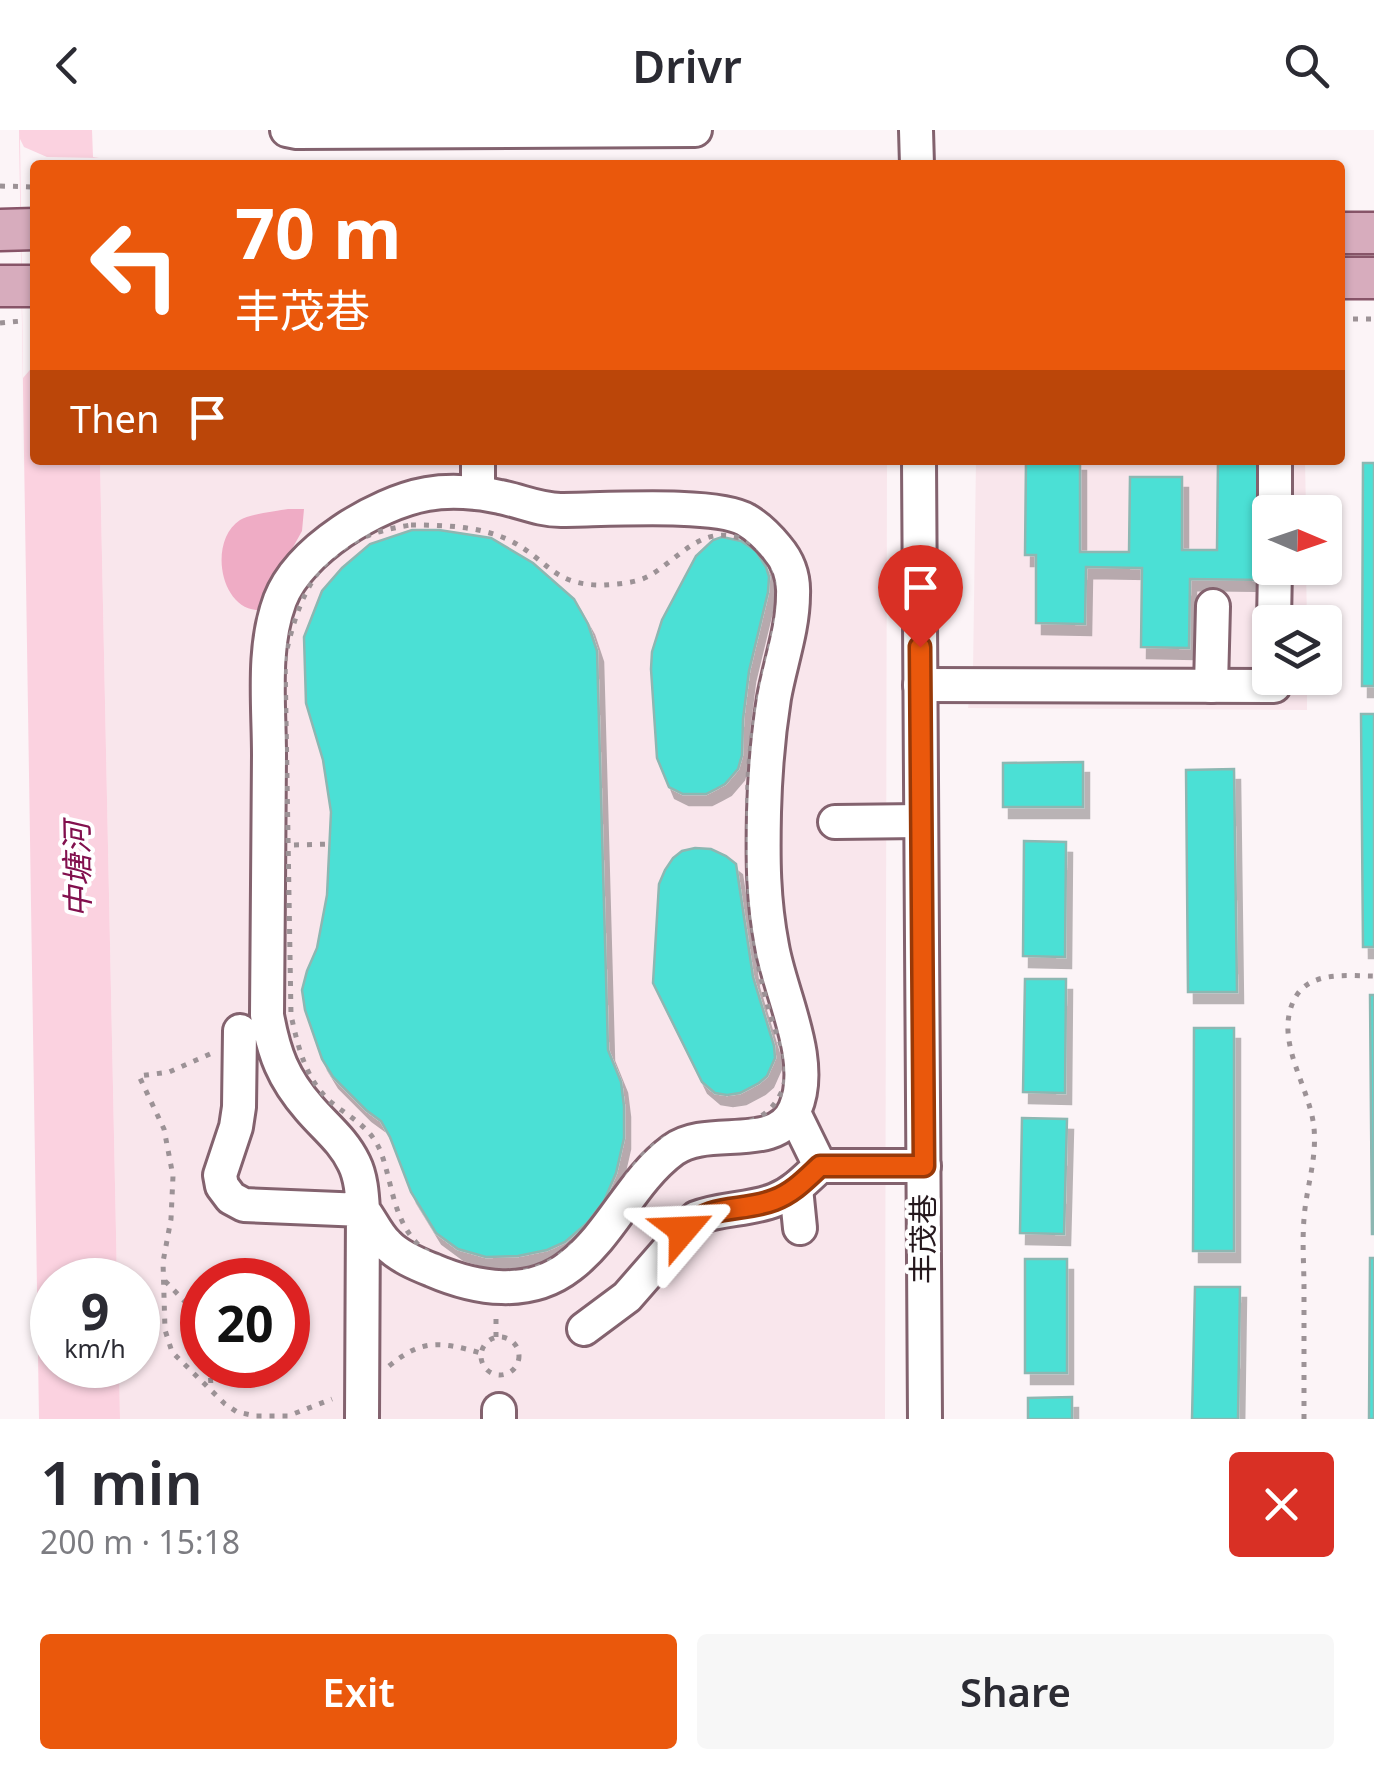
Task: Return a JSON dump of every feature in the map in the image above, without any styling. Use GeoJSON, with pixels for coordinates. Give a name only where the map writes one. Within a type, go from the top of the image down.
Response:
{"type":"FeatureCollection","features":[{"type":"Feature","properties":{"kind":"main road"},"geometry":{"type":"LineString","coordinates":[[1345,233],[1374,233]]}},
{"type":"Feature","properties":{"kind":"main road"},"geometry":{"type":"LineString","coordinates":[[1345,278],[1374,278]]}},
{"type":"Feature","properties":{"kind":"street"},"geometry":{"type":"LineString","coordinates":[[286,130],[695,130]]}},
{"type":"Feature","properties":{"kind":"street"},"geometry":{"type":"LineString","coordinates":[[916,130],[917,160]]}},
{"type":"Feature","properties":{"kind":"street"},"geometry":{"type":"LineString","coordinates":[[478,465],[478,493]]}},
{"type":"Feature","properties":{"kind":"street","name":"丰茂巷"},"geometry":{"type":"LineString","coordinates":[[919,465],[926,1419]]}},
{"type":"Feature","properties":{"kind":"street"},"geometry":{"type":"LineString","coordinates":[[1275,465],[1275,495]]}},
{"type":"Feature","properties":{"kind":"street"},"geometry":{"type":"LineString","coordinates":[[362,1419],[364,1210],[356,1166],[341,1140],[308,1108],[288,1080],[273,1048],[268,1016],[269,658],[281,598],[296,573],[315,550],[378,510],[427,494],[478,493],[543,510],[712,510],[743,517],[786,558],[794,598],[765,768],[763,890],[772,953],[800,1061],[800,1089],[794,1113],[808,1177],[800,1228]]}},
{"type":"Feature","properties":{"kind":"street"},"geometry":{"type":"LineString","coordinates":[[1212,606],[1212,686]]}},
{"type":"Feature","properties":{"kind":"street"},"geometry":{"type":"LineString","coordinates":[[920,685],[1252,686]]}},
{"type":"Feature","properties":{"kind":"street"},"geometry":{"type":"LineString","coordinates":[[835,822],[921,821]]}},
{"type":"Feature","properties":{"kind":"street"},"geometry":{"type":"LineString","coordinates":[[231,1039],[239,1108],[220,1175],[231,1198],[244,1205],[364,1210]]}},
{"type":"Feature","properties":{"kind":"street"},"geometry":{"type":"LineString","coordinates":[[364,1210],[386,1244],[416,1264],[479,1286],[525,1285],[567,1269],[592,1246],[642,1179],[672,1150],[706,1137],[758,1136],[778,1129],[794,1113]]}},
{"type":"Feature","properties":{"kind":"street"},"geometry":{"type":"LineString","coordinates":[[584,1329],[626,1297],[696,1218],[773,1201],[808,1177],[924,1166]]}},
{"type":"Feature","properties":{"kind":"path"},"geometry":{"type":"LineString","coordinates":[[0,186],[30,187]]}},
{"type":"Feature","properties":{"kind":"path"},"geometry":{"type":"LineString","coordinates":[[0,324],[20,295]]}},
{"type":"Feature","properties":{"kind":"path"},"geometry":{"type":"LineString","coordinates":[[1345,319],[1374,319]]}},
{"type":"Feature","properties":{"kind":"path"},"geometry":{"type":"LineString","coordinates":[[438,525],[492,533],[514,542],[552,572],[587,584],[649,576],[699,540],[712,536],[732,536],[757,546],[777,572],[780,588],[748,766],[748,888],[752,924],[764,993],[786,1062],[780,1094],[769,1109],[747,1124],[695,1128],[660,1140],[644,1153],[612,1202],[584,1234],[565,1252],[529,1270],[497,1276],[474,1272],[428,1253],[414,1240],[390,1192],[379,1148],[354,1117],[330,1101],[299,1052],[291,1015],[285,658],[300,602],[314,577],[348,546],[387,528],[438,525]]}},
{"type":"Feature","properties":{"kind":"path"},"geometry":{"type":"LineString","coordinates":[[1304,1419],[1304,1220],[1314,1123],[1291,1049],[1288,1017],[1301,987],[1316,979],[1374,976]]}},
{"type":"Feature","properties":{"kind":"path"},"geometry":{"type":"LineString","coordinates":[[231,1039],[169,1072],[139,1076],[164,1129],[173,1176],[174,1199],[163,1262],[165,1330],[172,1352],[238,1412],[256,1416],[288,1416],[321,1405],[425,1344],[452,1345],[481,1353]]}},
{"type":"Feature","properties":{"kind":"path"},"geometry":{"type":"LineString","coordinates":[[164,1280],[180,1299]]}},
{"type":"Feature","properties":{"kind":"path"},"geometry":{"type":"LineString","coordinates":[[504,1338],[517,1349],[518,1358],[512,1370],[499,1374],[484,1366],[481,1353],[487,1341],[504,1338]]}},
{"type":"Feature","properties":{"kind":"shaded area"},"geometry":{"type":"Polygon","coordinates":[[[100,465],[887,465],[885,1419],[120,1419],[119,1388],[160,1388],[160,1258],[117,1258],[100,465]]]}},
{"type":"Feature","properties":{"kind":"shaded area"},"geometry":{"type":"Polygon","coordinates":[[[976,465],[1305,465],[1306,495],[1252,495],[1252,585],[1306,585],[1307,605],[1252,605],[1252,695],[1307,695],[1307,710],[968,708],[973,672],[976,465]]]}},
{"type":"Feature","properties":{"kind":"shaded area"},"geometry":{"type":"Polygon","coordinates":[[[304,509],[302,531],[258,610],[245,607],[227,587],[224,543],[240,520],[304,509]]]}},
{"type":"Feature","properties":{"kind":"water","name":"中塘河"},"geometry":{"type":"Polygon","coordinates":[[[19,130],[92,130],[93,157],[99,158],[30,160],[30,465],[100,465],[117,1258],[37,1258],[19,130]]]}},
{"type":"Feature","properties":{"kind":"water"},"geometry":{"type":"Polygon","coordinates":[[[39,1388],[119,1388],[120,1419],[39,1419],[39,1388]]]}},
{"type":"Feature","properties":{"kind":"pier"},"geometry":{"type":"Polygon","coordinates":[[[20,139],[24,147],[47,157],[99,158],[30,160],[30,370],[23,378],[20,139]]]}},
{"type":"Feature","properties":{"kind":"building"},"geometry":{"type":"Polygon","coordinates":[[[1363,463],[1374,463],[1374,686],[1362,686],[1363,463]]]}},
{"type":"Feature","properties":{"kind":"building"},"geometry":{"type":"Polygon","coordinates":[[[1026,465],[1080,465],[1080,552],[1129,552],[1130,477],[1182,477],[1182,550],[1217,550],[1218,465],[1269,465],[1269,495],[1252,495],[1252,580],[1190,579],[1189,648],[1141,647],[1142,568],[1086,567],[1085,624],[1036,623],[1036,555],[1025,555],[1026,465]]]}},
{"type":"Feature","properties":{"kind":"building"},"geometry":{"type":"Polygon","coordinates":[[[412,530],[491,538],[533,563],[574,599],[597,651],[608,1050],[621,1082],[624,1138],[604,1201],[587,1223],[565,1242],[518,1256],[486,1257],[458,1249],[436,1233],[411,1192],[381,1121],[333,1077],[322,1059],[302,990],[317,948],[327,895],[331,812],[323,760],[306,703],[304,637],[322,591],[342,568],[370,544],[412,530]]]}},
{"type":"Feature","properties":{"kind":"building"},"geometry":{"type":"Polygon","coordinates":[[[722,537],[741,541],[756,551],[769,577],[768,592],[749,671],[738,769],[725,784],[706,794],[683,794],[669,787],[657,758],[652,652],[662,620],[696,556],[722,537]]]}},
{"type":"Feature","properties":{"kind":"building"},"geometry":{"type":"Polygon","coordinates":[[[1361,714],[1374,714],[1374,947],[1363,947],[1361,714]]]}},
{"type":"Feature","properties":{"kind":"building"},"geometry":{"type":"Polygon","coordinates":[[[1083,762],[1083,807],[1003,807],[1003,763],[1083,762]]]}},
{"type":"Feature","properties":{"kind":"building"},"geometry":{"type":"Polygon","coordinates":[[[1234,769],[1237,992],[1188,992],[1186,770],[1234,769]]]}},
{"type":"Feature","properties":{"kind":"building"},"geometry":{"type":"Polygon","coordinates":[[[1024,841],[1066,842],[1065,957],[1023,956],[1024,841]]]}},
{"type":"Feature","properties":{"kind":"building"},"geometry":{"type":"Polygon","coordinates":[[[695,848],[711,849],[736,864],[753,977],[774,1046],[775,1058],[767,1076],[740,1093],[715,1093],[702,1082],[653,983],[659,884],[673,858],[695,848]]]}},
{"type":"Feature","properties":{"kind":"building"},"geometry":{"type":"Polygon","coordinates":[[[1025,979],[1066,979],[1065,1093],[1023,1092],[1025,979]]]}},
{"type":"Feature","properties":{"kind":"building"},"geometry":{"type":"Polygon","coordinates":[[[1370,995],[1374,995],[1374,1234],[1372,1234],[1370,995]]]}},
{"type":"Feature","properties":{"kind":"building"},"geometry":{"type":"Polygon","coordinates":[[[1194,1028],[1234,1028],[1234,1251],[1193,1251],[1194,1028]]]}},
{"type":"Feature","properties":{"kind":"building"},"geometry":{"type":"Polygon","coordinates":[[[1022,1118],[1067,1119],[1064,1234],[1020,1233],[1022,1118]]]}},
{"type":"Feature","properties":{"kind":"building"},"geometry":{"type":"Polygon","coordinates":[[[1370,1258],[1374,1258],[1374,1419],[1369,1419],[1370,1258]]]}},
{"type":"Feature","properties":{"kind":"building"},"geometry":{"type":"Polygon","coordinates":[[[1025,1259],[1067,1259],[1067,1373],[1025,1373],[1025,1259]]]}},
{"type":"Feature","properties":{"kind":"building"},"geometry":{"type":"Polygon","coordinates":[[[1195,1287],[1240,1287],[1238,1419],[1192,1419],[1195,1287]]]}},
{"type":"Feature","properties":{"kind":"building"},"geometry":{"type":"Polygon","coordinates":[[[1072,1397],[1072,1419],[1028,1419],[1028,1398],[1072,1397]]]}},
{"type":"Feature","properties":{"kind":"route"},"geometry":{"type":"LineString","coordinates":[[683,1230],[696,1218],[712,1212],[773,1201],[796,1188],[820,1166],[924,1166],[920,647]]}}]}
